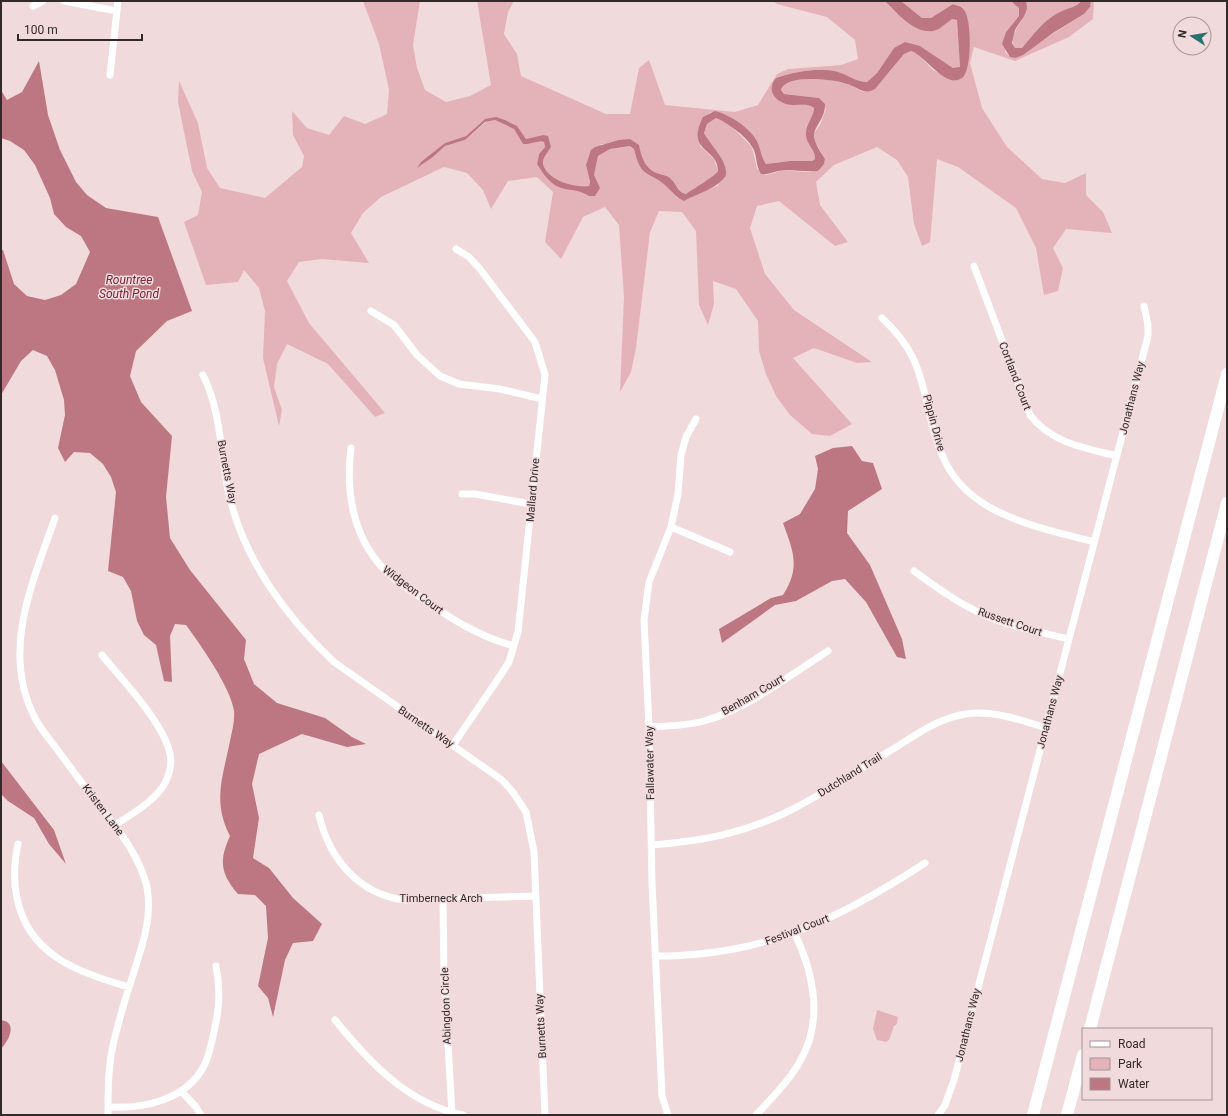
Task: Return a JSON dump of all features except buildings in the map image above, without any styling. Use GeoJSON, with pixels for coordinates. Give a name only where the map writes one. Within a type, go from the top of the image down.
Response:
{"type":"FeatureCollection","features":[{"type":"Feature","properties":{"kind":"highway"},"geometry":{"type":"LineString","coordinates":[[1033,1115],[1227,374]]}},
{"type":"Feature","properties":{"kind":"highway"},"geometry":{"type":"LineString","coordinates":[[1090,1028],[1227,503]]}},
{"type":"Feature","properties":{"kind":"highway"},"geometry":{"type":"LineString","coordinates":[[1067,1115],[1082,1060]]}},
{"type":"Feature","properties":{"kind":"street"},"geometry":{"type":"LineString","coordinates":[[33,6],[43,1]]}},
{"type":"Feature","properties":{"kind":"street"},"geometry":{"type":"LineString","coordinates":[[64,1],[117,11]]}},
{"type":"Feature","properties":{"kind":"street"},"geometry":{"type":"LineString","coordinates":[[110,75],[118,1]]}},
{"type":"Feature","properties":{"kind":"street","name":"Mallard Drive"},"geometry":{"type":"LineString","coordinates":[[453,745],[502,673],[514,646],[521,618],[531,504],[545,375],[536,342],[480,269],[469,257],[456,249]]}},
{"type":"Feature","properties":{"kind":"street","name":"Cortland Court"},"geometry":{"type":"LineString","coordinates":[[974,266],[1025,405],[1036,424],[1054,438],[1117,456]]}},
{"type":"Feature","properties":{"kind":"street","name":"Jonathans Way"},"geometry":{"type":"LineString","coordinates":[[938,1115],[945,1105],[954,1080],[1148,336],[1148,320],[1144,306]]}},
{"type":"Feature","properties":{"kind":"street"},"geometry":{"type":"LineString","coordinates":[[372,311],[394,325],[417,355],[440,376],[460,384],[508,390],[542,399]]}},
{"type":"Feature","properties":{"kind":"street","name":"Pippin Drive"},"geometry":{"type":"LineString","coordinates":[[882,318],[903,340],[915,361],[924,386],[934,433],[943,458],[950,471],[964,488],[983,504],[996,511],[1094,542]]}},
{"type":"Feature","properties":{"kind":"street","name":"Burnetts Way"},"geometry":{"type":"LineString","coordinates":[[203,374],[216,409],[228,491],[246,541],[268,584],[295,621],[334,662],[502,780],[521,802],[526,812],[534,845],[535,896],[546,1115]]}},
{"type":"Feature","properties":{"kind":"street","name":"Fallawater Way"},"geometry":{"type":"LineString","coordinates":[[668,1115],[662,1096],[655,956],[649,727],[644,620],[649,582],[671,527],[678,494],[681,455],[686,437],[696,419]]}},
{"type":"Feature","properties":{"kind":"street","name":"Widgeon Court"},"geometry":{"type":"LineString","coordinates":[[351,448],[349,474],[353,511],[362,539],[379,564],[392,577],[461,625],[490,639],[514,646]]}},
{"type":"Feature","properties":{"kind":"street"},"geometry":{"type":"LineString","coordinates":[[462,494],[476,494],[531,504]]}},
{"type":"Feature","properties":{"kind":"street","name":"Kristen Lane"},"geometry":{"type":"LineString","coordinates":[[54,518],[26,600],[20,626],[18,642],[20,676],[24,693],[36,721],[115,824],[143,873],[148,902],[146,935],[129,987],[110,1058],[108,1115]]}},
{"type":"Feature","properties":{"kind":"street"},"geometry":{"type":"LineString","coordinates":[[671,527],[730,552]]}},
{"type":"Feature","properties":{"kind":"street","name":"Russett Court"},"geometry":{"type":"LineString","coordinates":[[914,571],[954,598],[980,613],[1037,632],[1069,639]]}},
{"type":"Feature","properties":{"kind":"street","name":"Benham Court"},"geometry":{"type":"LineString","coordinates":[[649,727],[677,726],[704,721],[728,712],[828,650]]}},
{"type":"Feature","properties":{"kind":"street"},"geometry":{"type":"LineString","coordinates":[[102,655],[149,713],[170,753],[169,772],[161,788],[147,802],[115,824]]}},
{"type":"Feature","properties":{"kind":"street","name":"Dutchland Trail"},"geometry":{"type":"LineString","coordinates":[[652,845],[710,839],[750,828],[818,795],[930,726],[954,716],[981,713],[1003,716],[1046,728]]}},
{"type":"Feature","properties":{"kind":"street","name":"Timberneck Arch"},"geometry":{"type":"LineString","coordinates":[[319,815],[323,833],[339,862],[359,881],[378,893],[395,899],[443,900],[535,896]]}},
{"type":"Feature","properties":{"kind":"street"},"geometry":{"type":"LineString","coordinates":[[18,844],[14,864],[14,888],[23,920],[37,942],[46,951],[75,967],[107,981],[129,987]]}},
{"type":"Feature","properties":{"kind":"street","name":"Festival Court"},"geometry":{"type":"LineString","coordinates":[[655,956],[686,956],[736,950],[795,934],[891,886],[925,863]]}},
{"type":"Feature","properties":{"kind":"street","name":"Abingdon Circle"},"geometry":{"type":"LineString","coordinates":[[443,900],[445,985],[452,1113]]}},
{"type":"Feature","properties":{"kind":"street"},"geometry":{"type":"LineString","coordinates":[[756,1115],[800,1062],[812,1030],[814,1016],[812,980],[807,963],[795,934]]}},
{"type":"Feature","properties":{"kind":"street"},"geometry":{"type":"LineString","coordinates":[[108,1107],[122,1108],[149,1105],[181,1091],[197,1077],[204,1066],[210,1049],[219,1007],[220,991],[216,966]]}},
{"type":"Feature","properties":{"kind":"street"},"geometry":{"type":"LineString","coordinates":[[335,1020],[368,1058],[404,1090],[419,1100],[452,1113],[463,1115]]}},
{"type":"Feature","properties":{"kind":"street"},"geometry":{"type":"LineString","coordinates":[[181,1091],[201,1115]]}},
{"type":"Feature","properties":{"kind":"green space"},"geometry":{"type":"Polygon","coordinates":[[[363,1],[420,1],[413,45],[417,68],[425,90],[446,102],[470,96],[491,85],[477,1],[514,1],[508,12],[504,34],[517,54],[521,76],[606,114],[630,114],[639,68],[649,60],[665,105],[735,112],[758,105],[777,74],[788,69],[841,65],[858,59],[855,40],[827,17],[777,4],[773,1],[885,1],[909,24],[924,31],[939,29],[952,19],[957,20],[960,67],[958,69],[953,68],[920,46],[894,48],[877,73],[867,82],[857,80],[841,73],[826,70],[800,72],[776,78],[781,90],[785,85],[792,82],[822,79],[841,82],[864,91],[875,87],[904,54],[911,51],[917,53],[933,70],[956,81],[969,55],[953,4],[931,18],[922,18],[901,1],[1012,1],[1019,8],[1019,16],[1006,32],[1005,52],[1010,57],[1015,58],[1084,14],[1090,7],[1091,1],[1094,1],[1093,19],[1069,37],[1015,61],[974,47],[970,63],[982,108],[1007,147],[1042,179],[1065,183],[1086,173],[1086,195],[1103,212],[1112,233],[1066,229],[1053,248],[1063,268],[1058,291],[1044,295],[1036,248],[1016,208],[958,167],[937,159],[930,242],[922,246],[914,224],[908,177],[897,160],[877,147],[834,165],[816,182],[820,205],[848,242],[835,246],[779,201],[757,206],[750,228],[765,274],[794,310],[872,362],[857,363],[814,348],[793,358],[852,424],[830,436],[812,434],[790,415],[776,396],[766,374],[759,351],[758,321],[736,289],[713,281],[714,304],[708,325],[699,305],[696,231],[682,212],[659,211],[650,232],[636,348],[631,372],[620,392],[624,297],[619,225],[605,207],[583,217],[561,259],[545,242],[553,192],[537,177],[508,181],[491,209],[483,190],[467,173],[444,167],[381,197],[363,213],[351,233],[369,263],[322,259],[299,262],[287,281],[309,323],[385,413],[375,417],[328,364],[287,344],[277,364],[274,387],[282,410],[279,426],[263,358],[265,311],[259,288],[244,270],[238,282],[206,285],[184,222],[198,215],[202,192],[192,171],[178,102],[179,81],[198,123],[207,168],[220,188],[265,198],[302,167],[304,156],[293,135],[292,111],[307,128],[329,135],[344,116],[365,124],[387,114],[389,90],[379,44],[363,1]],[[781,90],[787,104],[810,105],[814,108],[807,138],[814,153],[815,159],[812,161],[790,161],[766,164],[757,141],[753,137],[742,129],[710,112],[700,146],[714,159],[718,171],[708,180],[686,194],[679,190],[669,177],[651,170],[643,159],[639,145],[601,144],[586,165],[590,183],[589,186],[576,186],[562,182],[555,179],[546,170],[543,164],[551,147],[543,135],[526,139],[513,124],[504,120],[485,119],[466,136],[445,143],[418,167],[433,157],[445,146],[465,140],[486,122],[495,120],[514,129],[523,144],[544,142],[545,147],[539,154],[537,164],[565,189],[579,190],[589,196],[598,156],[610,149],[630,146],[634,149],[643,170],[661,182],[677,197],[684,201],[705,190],[718,186],[725,165],[711,146],[704,133],[707,124],[716,118],[729,124],[752,147],[757,169],[766,175],[784,170],[806,172],[818,171],[824,164],[825,159],[815,141],[814,133],[820,125],[826,109],[819,98],[784,94],[781,90]]]}},
{"type":"Feature","properties":{"kind":"green space"},"geometry":{"type":"Polygon","coordinates":[[[1026,1],[1081,1],[1075,6],[1050,18],[1022,48],[1015,48],[1013,42],[1014,36],[1025,13],[1027,7],[1026,1]]]}},
{"type":"Feature","properties":{"kind":"green space"},"geometry":{"type":"Polygon","coordinates":[[[877,1010],[898,1017],[897,1024],[894,1026],[889,1040],[886,1042],[877,1040],[873,1029],[877,1010]]]}},
{"type":"Feature","properties":{"kind":"water"},"geometry":{"type":"Polygon","coordinates":[[[885,1],[901,1],[922,18],[931,18],[953,4],[962,8],[967,15],[970,34],[968,66],[965,74],[962,78],[956,80],[949,79],[942,76],[922,58],[911,51],[904,54],[875,89],[870,91],[862,90],[840,82],[821,79],[800,80],[785,85],[781,90],[784,94],[819,98],[825,104],[824,113],[814,135],[816,144],[825,159],[824,164],[818,171],[786,170],[761,174],[754,150],[748,141],[732,127],[716,118],[707,124],[704,133],[722,159],[726,170],[726,175],[714,187],[684,201],[677,197],[661,182],[643,170],[634,149],[630,146],[610,149],[598,156],[594,175],[600,188],[595,196],[589,196],[580,192],[560,188],[548,180],[537,164],[539,154],[545,147],[544,142],[523,144],[514,129],[495,120],[485,122],[465,140],[445,146],[433,157],[417,168],[421,162],[445,143],[466,136],[485,119],[496,117],[517,126],[526,139],[543,135],[548,136],[551,147],[543,164],[546,170],[555,179],[562,182],[576,186],[589,186],[590,182],[586,165],[591,150],[595,147],[619,140],[630,139],[639,145],[643,159],[651,170],[669,177],[681,192],[686,194],[708,180],[718,171],[717,163],[700,144],[698,137],[698,129],[703,117],[715,111],[727,115],[744,126],[754,136],[766,164],[790,161],[812,161],[815,159],[815,156],[806,138],[806,131],[813,115],[814,108],[808,105],[786,104],[778,100],[773,94],[772,90],[773,82],[776,78],[800,72],[826,70],[841,73],[857,80],[867,82],[877,73],[894,48],[905,42],[920,46],[953,68],[960,67],[957,20],[952,19],[939,29],[924,31],[909,24],[885,1]]]}},
{"type":"Feature","properties":{"kind":"water"},"geometry":{"type":"Polygon","coordinates":[[[1011,1],[1026,1],[1027,5],[1026,13],[1015,30],[1012,43],[1015,48],[1022,48],[1050,18],[1075,6],[1081,1],[1091,1],[1090,7],[1084,14],[1053,33],[1023,55],[1015,58],[1010,57],[1002,44],[1006,32],[1019,16],[1019,8],[1011,1]]]}},
{"type":"Feature","properties":{"kind":"water","name":"Rountree South Pond"},"geometry":{"type":"Polygon","coordinates":[[[39,61],[48,115],[60,150],[76,182],[87,195],[106,208],[158,217],[192,311],[167,321],[136,351],[130,376],[141,402],[172,436],[166,497],[170,538],[190,570],[246,640],[244,659],[254,684],[277,703],[325,718],[352,737],[366,744],[347,747],[302,734],[259,754],[252,784],[259,818],[253,858],[269,868],[293,898],[322,924],[313,941],[293,943],[285,960],[273,1017],[268,998],[258,986],[268,938],[266,906],[255,895],[238,894],[228,879],[223,866],[224,852],[230,836],[221,811],[220,800],[222,778],[233,726],[234,711],[232,701],[214,666],[186,625],[175,624],[170,636],[172,682],[164,681],[156,645],[144,635],[137,621],[131,591],[123,577],[108,571],[116,492],[111,477],[103,464],[90,453],[74,452],[65,462],[58,448],[65,415],[64,400],[55,370],[47,356],[33,350],[21,361],[1,395],[1,250],[3,250],[14,284],[27,296],[45,300],[61,295],[76,284],[90,252],[81,236],[66,227],[54,214],[50,198],[35,165],[24,150],[10,141],[1,138],[1,90],[7,100],[22,92],[39,61]]]}},
{"type":"Feature","properties":{"kind":"water"},"geometry":{"type":"Polygon","coordinates":[[[852,446],[862,461],[873,463],[882,489],[848,511],[847,533],[870,565],[902,639],[906,659],[897,657],[866,602],[845,579],[832,581],[796,601],[775,605],[722,643],[719,629],[771,598],[783,595],[789,585],[794,567],[794,559],[783,523],[800,514],[815,489],[818,469],[815,456],[833,448],[852,446]]]}},
{"type":"Feature","properties":{"kind":"water"},"geometry":{"type":"Polygon","coordinates":[[[1,761],[54,830],[66,864],[49,844],[34,818],[8,801],[1,794],[1,761]]]}},
{"type":"Feature","properties":{"kind":"water"},"geometry":{"type":"Polygon","coordinates":[[[1,1020],[6,1021],[11,1028],[9,1037],[1,1049],[1,1020]]]}}]}
